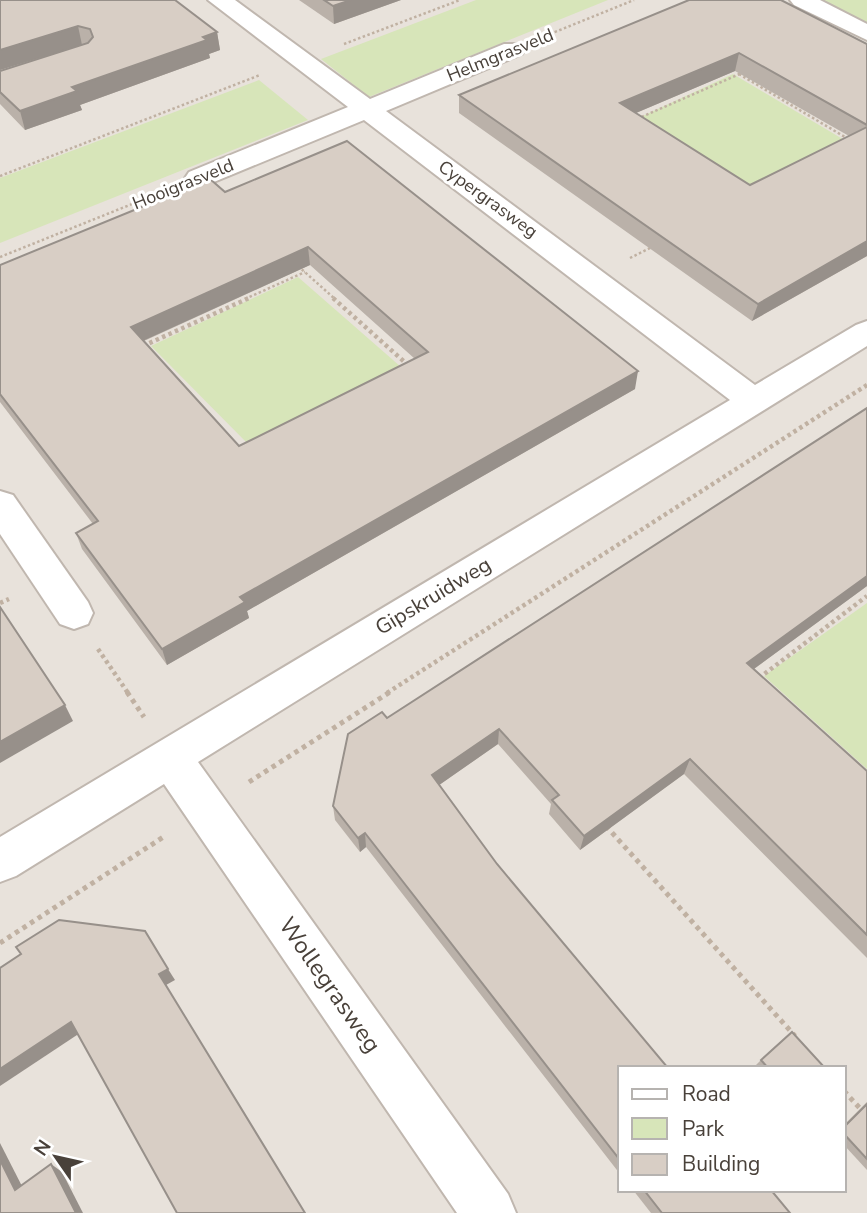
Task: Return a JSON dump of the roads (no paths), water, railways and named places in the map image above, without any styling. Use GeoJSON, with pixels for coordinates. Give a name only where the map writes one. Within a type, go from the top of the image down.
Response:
{"type":"FeatureCollection","features":[{"type":"Feature","properties":{"kind":"street","name":"Cypergrasweg"},"geometry":{"type":"LineString","coordinates":[[220,0],[594,278],[753,401]]}},
{"type":"Feature","properties":{"kind":"street"},"geometry":{"type":"LineString","coordinates":[[802,0],[867,33]]}},
{"type":"Feature","properties":{"kind":"street","name":"Helmgrasveld"},"geometry":{"type":"LineString","coordinates":[[367,111],[513,49]]}},
{"type":"Feature","properties":{"kind":"street","name":"Hooigrasveld"},"geometry":{"type":"LineString","coordinates":[[199,178],[367,111]]}},
{"type":"Feature","properties":{"kind":"street","name":"Gipskruidweg"},"geometry":{"type":"LineString","coordinates":[[0,861],[867,332]]}},
{"type":"Feature","properties":{"kind":"street"},"geometry":{"type":"LineString","coordinates":[[0,505],[74,613]]}},
{"type":"Feature","properties":{"kind":"street","name":"Wollegrasweg"},"geometry":{"type":"LineString","coordinates":[[170,757],[489,1213]]}}]}
